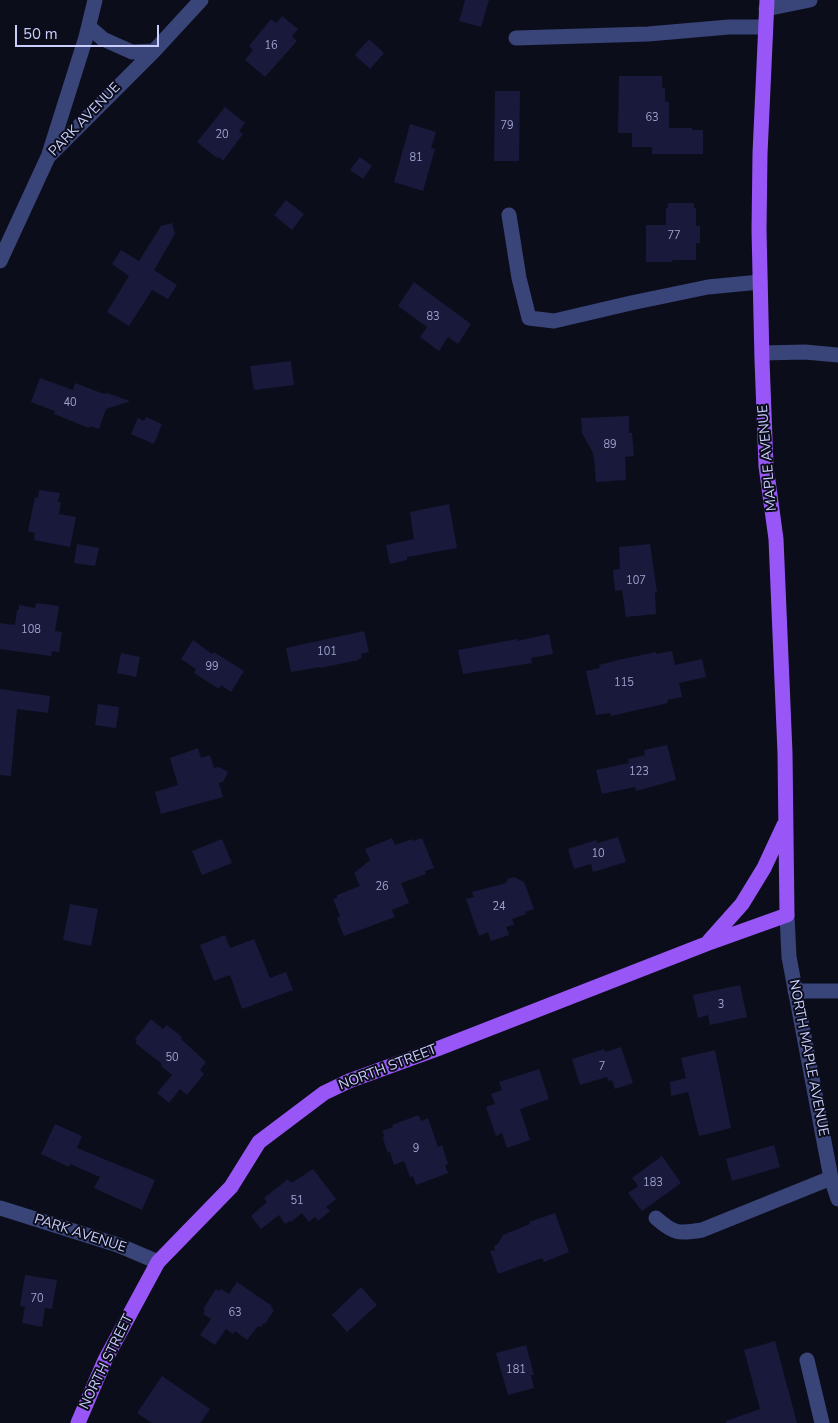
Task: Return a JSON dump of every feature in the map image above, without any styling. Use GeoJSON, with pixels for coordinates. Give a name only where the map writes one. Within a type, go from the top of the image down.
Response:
{"type":"FeatureCollection","features":[{"type":"Feature","properties":{"kind":"main road","name":"MAPLE AVENUE"},"geometry":{"type":"LineString","coordinates":[[766,4],[760,154],[760,282],[766,466],[776,539],[785,753],[788,915]]}},
{"type":"Feature","properties":{"kind":"main road"},"geometry":{"type":"LineString","coordinates":[[706,944],[742,904],[764,868],[786,821]]}},
{"type":"Feature","properties":{"kind":"main road","name":"NORTH STREET"},"geometry":{"type":"LineString","coordinates":[[78,1423],[105,1360],[158,1262],[231,1186],[259,1142],[324,1093],[349,1081],[438,1049],[706,944],[788,915]]}},
{"type":"Feature","properties":{"kind":"street"},"geometry":{"type":"LineString","coordinates":[[48,157],[89,27],[95,0]]}},
{"type":"Feature","properties":{"kind":"street","name":"PARK AVENUE"},"geometry":{"type":"LineString","coordinates":[[0,261],[48,157],[201,0]]}},
{"type":"Feature","properties":{"kind":"street"},"geometry":{"type":"LineString","coordinates":[[766,4],[810,0]]}},
{"type":"Feature","properties":{"kind":"street"},"geometry":{"type":"LineString","coordinates":[[89,27],[103,39],[132,52],[154,50]]}},
{"type":"Feature","properties":{"kind":"street"},"geometry":{"type":"LineString","coordinates":[[516,38],[648,34],[729,27],[765,27]]}},
{"type":"Feature","properties":{"kind":"street"},"geometry":{"type":"LineString","coordinates":[[509,214],[529,318],[554,321],[708,287],[760,282]]}},
{"type":"Feature","properties":{"kind":"street"},"geometry":{"type":"LineString","coordinates":[[762,353],[805,352],[838,355]]}},
{"type":"Feature","properties":{"kind":"street","name":"NORTH MAPLE AVENUE"},"geometry":{"type":"LineString","coordinates":[[788,915],[789,957],[831,1178],[838,1199]]}},
{"type":"Feature","properties":{"kind":"street"},"geometry":{"type":"LineString","coordinates":[[795,991],[838,991]]}},
{"type":"Feature","properties":{"kind":"street"},"geometry":{"type":"LineString","coordinates":[[656,1218],[669,1230],[682,1233],[702,1230],[831,1178]]}},
{"type":"Feature","properties":{"kind":"street","name":"PARK AVENUE"},"geometry":{"type":"LineString","coordinates":[[0,1208],[118,1245],[158,1262]]}},
{"type":"Feature","properties":{"kind":"street"},"geometry":{"type":"LineString","coordinates":[[807,1360],[822,1423]]}},
{"type":"Feature","properties":{"kind":"building"},"geometry":{"type":"Polygon","coordinates":[[[465,0],[489,0],[481,27],[459,21],[465,0]]]}},
{"type":"Feature","properties":{"kind":"building"},"geometry":{"type":"Polygon","coordinates":[[[282,16],[298,29],[292,36],[297,41],[265,77],[245,60],[253,50],[249,46],[271,19],[276,23],[282,16]]]}},
{"type":"Feature","properties":{"kind":"building"},"geometry":{"type":"Polygon","coordinates":[[[369,39],[384,53],[370,69],[355,55],[369,39]]]}},
{"type":"Feature","properties":{"kind":"building"},"geometry":{"type":"Polygon","coordinates":[[[619,76],[662,76],[665,102],[669,102],[669,128],[703,130],[703,154],[652,154],[652,147],[632,147],[632,133],[618,133],[619,76]]]}},
{"type":"Feature","properties":{"kind":"building"},"geometry":{"type":"Polygon","coordinates":[[[495,91],[520,91],[519,161],[494,161],[495,91]]]}},
{"type":"Feature","properties":{"kind":"building"},"geometry":{"type":"Polygon","coordinates":[[[225,107],[245,123],[239,131],[243,134],[223,161],[197,142],[225,107]]]}},
{"type":"Feature","properties":{"kind":"building"},"geometry":{"type":"Polygon","coordinates":[[[410,124],[436,132],[431,148],[435,149],[423,191],[394,182],[410,124]]]}},
{"type":"Feature","properties":{"kind":"building"},"geometry":{"type":"Polygon","coordinates":[[[360,157],[372,166],[363,179],[350,170],[360,157]]]}},
{"type":"Feature","properties":{"kind":"building"},"geometry":{"type":"Polygon","coordinates":[[[286,200],[304,214],[292,230],[274,215],[286,200]]]}},
{"type":"Feature","properties":{"kind":"building"},"geometry":{"type":"Polygon","coordinates":[[[668,203],[694,203],[694,208],[696,208],[696,226],[700,226],[700,243],[696,243],[696,260],[646,262],[646,225],[666,225],[666,208],[668,208],[668,203]]]}},
{"type":"Feature","properties":{"kind":"building"},"geometry":{"type":"Polygon","coordinates":[[[172,223],[175,234],[154,270],[177,285],[168,299],[152,290],[129,326],[107,312],[129,276],[112,264],[121,250],[139,261],[161,226],[172,223]]]}},
{"type":"Feature","properties":{"kind":"building"},"geometry":{"type":"Polygon","coordinates":[[[414,282],[471,324],[458,344],[448,337],[439,351],[420,337],[427,327],[398,306],[414,282]]]}},
{"type":"Feature","properties":{"kind":"building"},"geometry":{"type":"Polygon","coordinates":[[[291,361],[294,385],[254,390],[250,366],[291,361]]]}},
{"type":"Feature","properties":{"kind":"building"},"geometry":{"type":"Polygon","coordinates":[[[40,378],[73,390],[75,383],[130,401],[106,409],[99,429],[90,426],[89,428],[54,414],[55,411],[31,402],[40,378]]]}},
{"type":"Feature","properties":{"kind":"building"},"geometry":{"type":"Polygon","coordinates":[[[629,416],[629,433],[632,433],[634,456],[625,457],[626,480],[596,482],[594,458],[582,433],[581,418],[629,416]]]}},
{"type":"Feature","properties":{"kind":"building"},"geometry":{"type":"Polygon","coordinates":[[[146,417],[162,424],[154,444],[131,434],[138,418],[144,421],[146,417]]]}},
{"type":"Feature","properties":{"kind":"building"},"geometry":{"type":"Polygon","coordinates":[[[39,490],[60,493],[58,502],[61,502],[59,514],[76,517],[70,547],[34,540],[35,533],[28,531],[35,497],[38,498],[39,490]]]}},
{"type":"Feature","properties":{"kind":"building"},"geometry":{"type":"Polygon","coordinates":[[[449,504],[457,548],[407,557],[407,560],[390,564],[386,545],[414,539],[410,512],[449,504]]]}},
{"type":"Feature","properties":{"kind":"building"},"geometry":{"type":"Polygon","coordinates":[[[77,544],[99,548],[95,566],[74,563],[77,544]]]}},
{"type":"Feature","properties":{"kind":"building"},"geometry":{"type":"Polygon","coordinates":[[[650,544],[657,592],[655,592],[656,614],[626,617],[622,590],[615,591],[613,570],[620,569],[619,547],[650,544]]]}},
{"type":"Feature","properties":{"kind":"building"},"geometry":{"type":"Polygon","coordinates":[[[36,603],[59,606],[55,631],[62,632],[59,652],[52,651],[51,656],[0,649],[0,623],[15,625],[19,605],[35,608],[36,603]]]}},
{"type":"Feature","properties":{"kind":"building"},"geometry":{"type":"Polygon","coordinates":[[[364,631],[369,652],[361,654],[362,658],[359,660],[291,672],[286,648],[364,631]]]}},
{"type":"Feature","properties":{"kind":"building"},"geometry":{"type":"Polygon","coordinates":[[[549,634],[553,654],[531,658],[532,663],[463,674],[458,650],[549,634]]]}},
{"type":"Feature","properties":{"kind":"building"},"geometry":{"type":"Polygon","coordinates":[[[193,640],[212,654],[214,652],[244,671],[231,692],[221,685],[219,689],[194,673],[196,669],[181,659],[193,640]]]}},
{"type":"Feature","properties":{"kind":"building"},"geometry":{"type":"Polygon","coordinates":[[[672,651],[675,665],[702,659],[706,677],[679,683],[682,697],[667,700],[668,703],[611,716],[610,713],[596,715],[586,671],[600,668],[599,665],[618,660],[656,652],[656,654],[672,651]]]}},
{"type":"Feature","properties":{"kind":"building"},"geometry":{"type":"Polygon","coordinates":[[[121,653],[140,657],[136,677],[117,673],[121,653]]]}},
{"type":"Feature","properties":{"kind":"building"},"geometry":{"type":"Polygon","coordinates":[[[0,689],[50,696],[48,713],[17,709],[11,776],[0,775],[0,689]]]}},
{"type":"Feature","properties":{"kind":"building"},"geometry":{"type":"Polygon","coordinates":[[[98,704],[119,707],[116,728],[95,725],[98,704]]]}},
{"type":"Feature","properties":{"kind":"building"},"geometry":{"type":"Polygon","coordinates":[[[667,745],[676,780],[636,791],[635,787],[602,794],[596,770],[629,763],[628,759],[645,755],[644,750],[667,745]]]}},
{"type":"Feature","properties":{"kind":"building"},"geometry":{"type":"Polygon","coordinates":[[[198,748],[201,758],[210,755],[214,768],[219,767],[228,772],[223,782],[219,783],[223,797],[161,814],[155,792],[178,785],[170,758],[198,748]]]}},
{"type":"Feature","properties":{"kind":"building"},"geometry":{"type":"Polygon","coordinates":[[[618,837],[626,862],[593,872],[591,864],[574,869],[568,849],[596,840],[598,843],[618,837]]]}},
{"type":"Feature","properties":{"kind":"building"},"geometry":{"type":"Polygon","coordinates":[[[392,838],[395,845],[412,839],[413,841],[422,838],[434,868],[425,871],[426,874],[401,883],[409,903],[392,910],[395,917],[344,936],[337,918],[340,916],[333,899],[337,898],[337,895],[360,886],[354,873],[370,860],[365,849],[392,838]]]}},
{"type":"Feature","properties":{"kind":"building"},"geometry":{"type":"Polygon","coordinates":[[[222,839],[232,863],[202,875],[192,851],[222,839]]]}},
{"type":"Feature","properties":{"kind":"building"},"geometry":{"type":"Polygon","coordinates":[[[514,877],[524,882],[534,909],[512,919],[514,925],[506,927],[509,935],[491,941],[488,932],[479,936],[466,899],[474,897],[472,892],[506,883],[508,879],[514,877]]]}},
{"type":"Feature","properties":{"kind":"building"},"geometry":{"type":"Polygon","coordinates":[[[70,904],[98,909],[91,946],[63,940],[70,904]]]}},
{"type":"Feature","properties":{"kind":"building"},"geometry":{"type":"Polygon","coordinates":[[[225,935],[230,948],[254,939],[270,978],[286,972],[293,990],[242,1009],[230,975],[214,981],[200,945],[225,935]]]}},
{"type":"Feature","properties":{"kind":"building"},"geometry":{"type":"Polygon","coordinates":[[[740,985],[747,1017],[710,1025],[708,1015],[698,1018],[693,995],[740,985]]]}},
{"type":"Feature","properties":{"kind":"building"},"geometry":{"type":"Polygon","coordinates":[[[151,1019],[163,1029],[167,1025],[182,1037],[181,1039],[206,1062],[200,1070],[204,1074],[187,1095],[180,1089],[169,1103],[157,1093],[172,1075],[161,1066],[162,1064],[135,1043],[137,1041],[135,1039],[151,1019]]]}},
{"type":"Feature","properties":{"kind":"building"},"geometry":{"type":"Polygon","coordinates":[[[621,1047],[633,1083],[615,1089],[612,1080],[608,1081],[607,1077],[580,1085],[572,1059],[604,1049],[605,1052],[621,1047]]]}},
{"type":"Feature","properties":{"kind":"building"},"geometry":{"type":"Polygon","coordinates":[[[715,1050],[731,1128],[699,1136],[688,1092],[671,1096],[670,1082],[686,1078],[681,1058],[715,1050]]]}},
{"type":"Feature","properties":{"kind":"building"},"geometry":{"type":"Polygon","coordinates":[[[539,1069],[549,1099],[520,1109],[530,1140],[507,1148],[502,1133],[496,1136],[486,1107],[495,1104],[491,1094],[502,1090],[499,1082],[539,1069]]]}},
{"type":"Feature","properties":{"kind":"building"},"geometry":{"type":"Polygon","coordinates":[[[419,1116],[421,1121],[428,1118],[438,1147],[442,1145],[448,1164],[445,1165],[448,1173],[416,1185],[413,1176],[410,1177],[404,1161],[394,1165],[383,1139],[382,1131],[419,1116]]]}},
{"type":"Feature","properties":{"kind":"building"},"geometry":{"type":"Polygon","coordinates":[[[55,1124],[82,1136],[77,1148],[155,1180],[142,1210],[94,1188],[100,1177],[70,1164],[69,1167],[41,1154],[55,1124]]]}},
{"type":"Feature","properties":{"kind":"building"},"geometry":{"type":"Polygon","coordinates":[[[774,1145],[780,1167],[732,1181],[726,1159],[774,1145]]]}},
{"type":"Feature","properties":{"kind":"building"},"geometry":{"type":"Polygon","coordinates":[[[662,1156],[681,1183],[642,1211],[628,1193],[638,1186],[632,1178],[662,1156]]]}},
{"type":"Feature","properties":{"kind":"building"},"geometry":{"type":"Polygon","coordinates":[[[313,1169],[336,1199],[326,1207],[330,1211],[318,1221],[315,1217],[309,1222],[302,1213],[291,1222],[285,1224],[279,1215],[261,1229],[251,1216],[267,1202],[264,1198],[288,1179],[290,1182],[293,1182],[313,1169]]]}},
{"type":"Feature","properties":{"kind":"building"},"geometry":{"type":"Polygon","coordinates":[[[555,1213],[569,1252],[544,1262],[542,1258],[498,1274],[490,1251],[495,1250],[494,1246],[498,1244],[503,1235],[530,1224],[529,1222],[555,1213]]]}},
{"type":"Feature","properties":{"kind":"building"},"geometry":{"type":"Polygon","coordinates":[[[25,1275],[57,1280],[52,1309],[45,1308],[42,1327],[22,1323],[25,1307],[20,1306],[25,1275]]]}},
{"type":"Feature","properties":{"kind":"building"},"geometry":{"type":"Polygon","coordinates":[[[237,1282],[272,1306],[271,1308],[274,1310],[265,1324],[261,1327],[258,1326],[247,1340],[235,1331],[233,1334],[226,1329],[215,1345],[200,1335],[211,1319],[203,1314],[205,1311],[203,1309],[216,1289],[219,1291],[221,1289],[229,1294],[237,1282]]]}},
{"type":"Feature","properties":{"kind":"building"},"geometry":{"type":"Polygon","coordinates":[[[361,1287],[377,1305],[347,1332],[332,1315],[361,1287]]]}},
{"type":"Feature","properties":{"kind":"building"},"geometry":{"type":"Polygon","coordinates":[[[775,1341],[797,1423],[726,1423],[726,1421],[760,1409],[744,1350],[775,1341]]]}},
{"type":"Feature","properties":{"kind":"building"},"geometry":{"type":"Polygon","coordinates":[[[526,1345],[534,1375],[531,1375],[534,1388],[508,1395],[496,1353],[526,1345]]]}},
{"type":"Feature","properties":{"kind":"building"},"geometry":{"type":"Polygon","coordinates":[[[162,1376],[210,1409],[200,1423],[152,1423],[137,1413],[162,1376]]]}}]}
